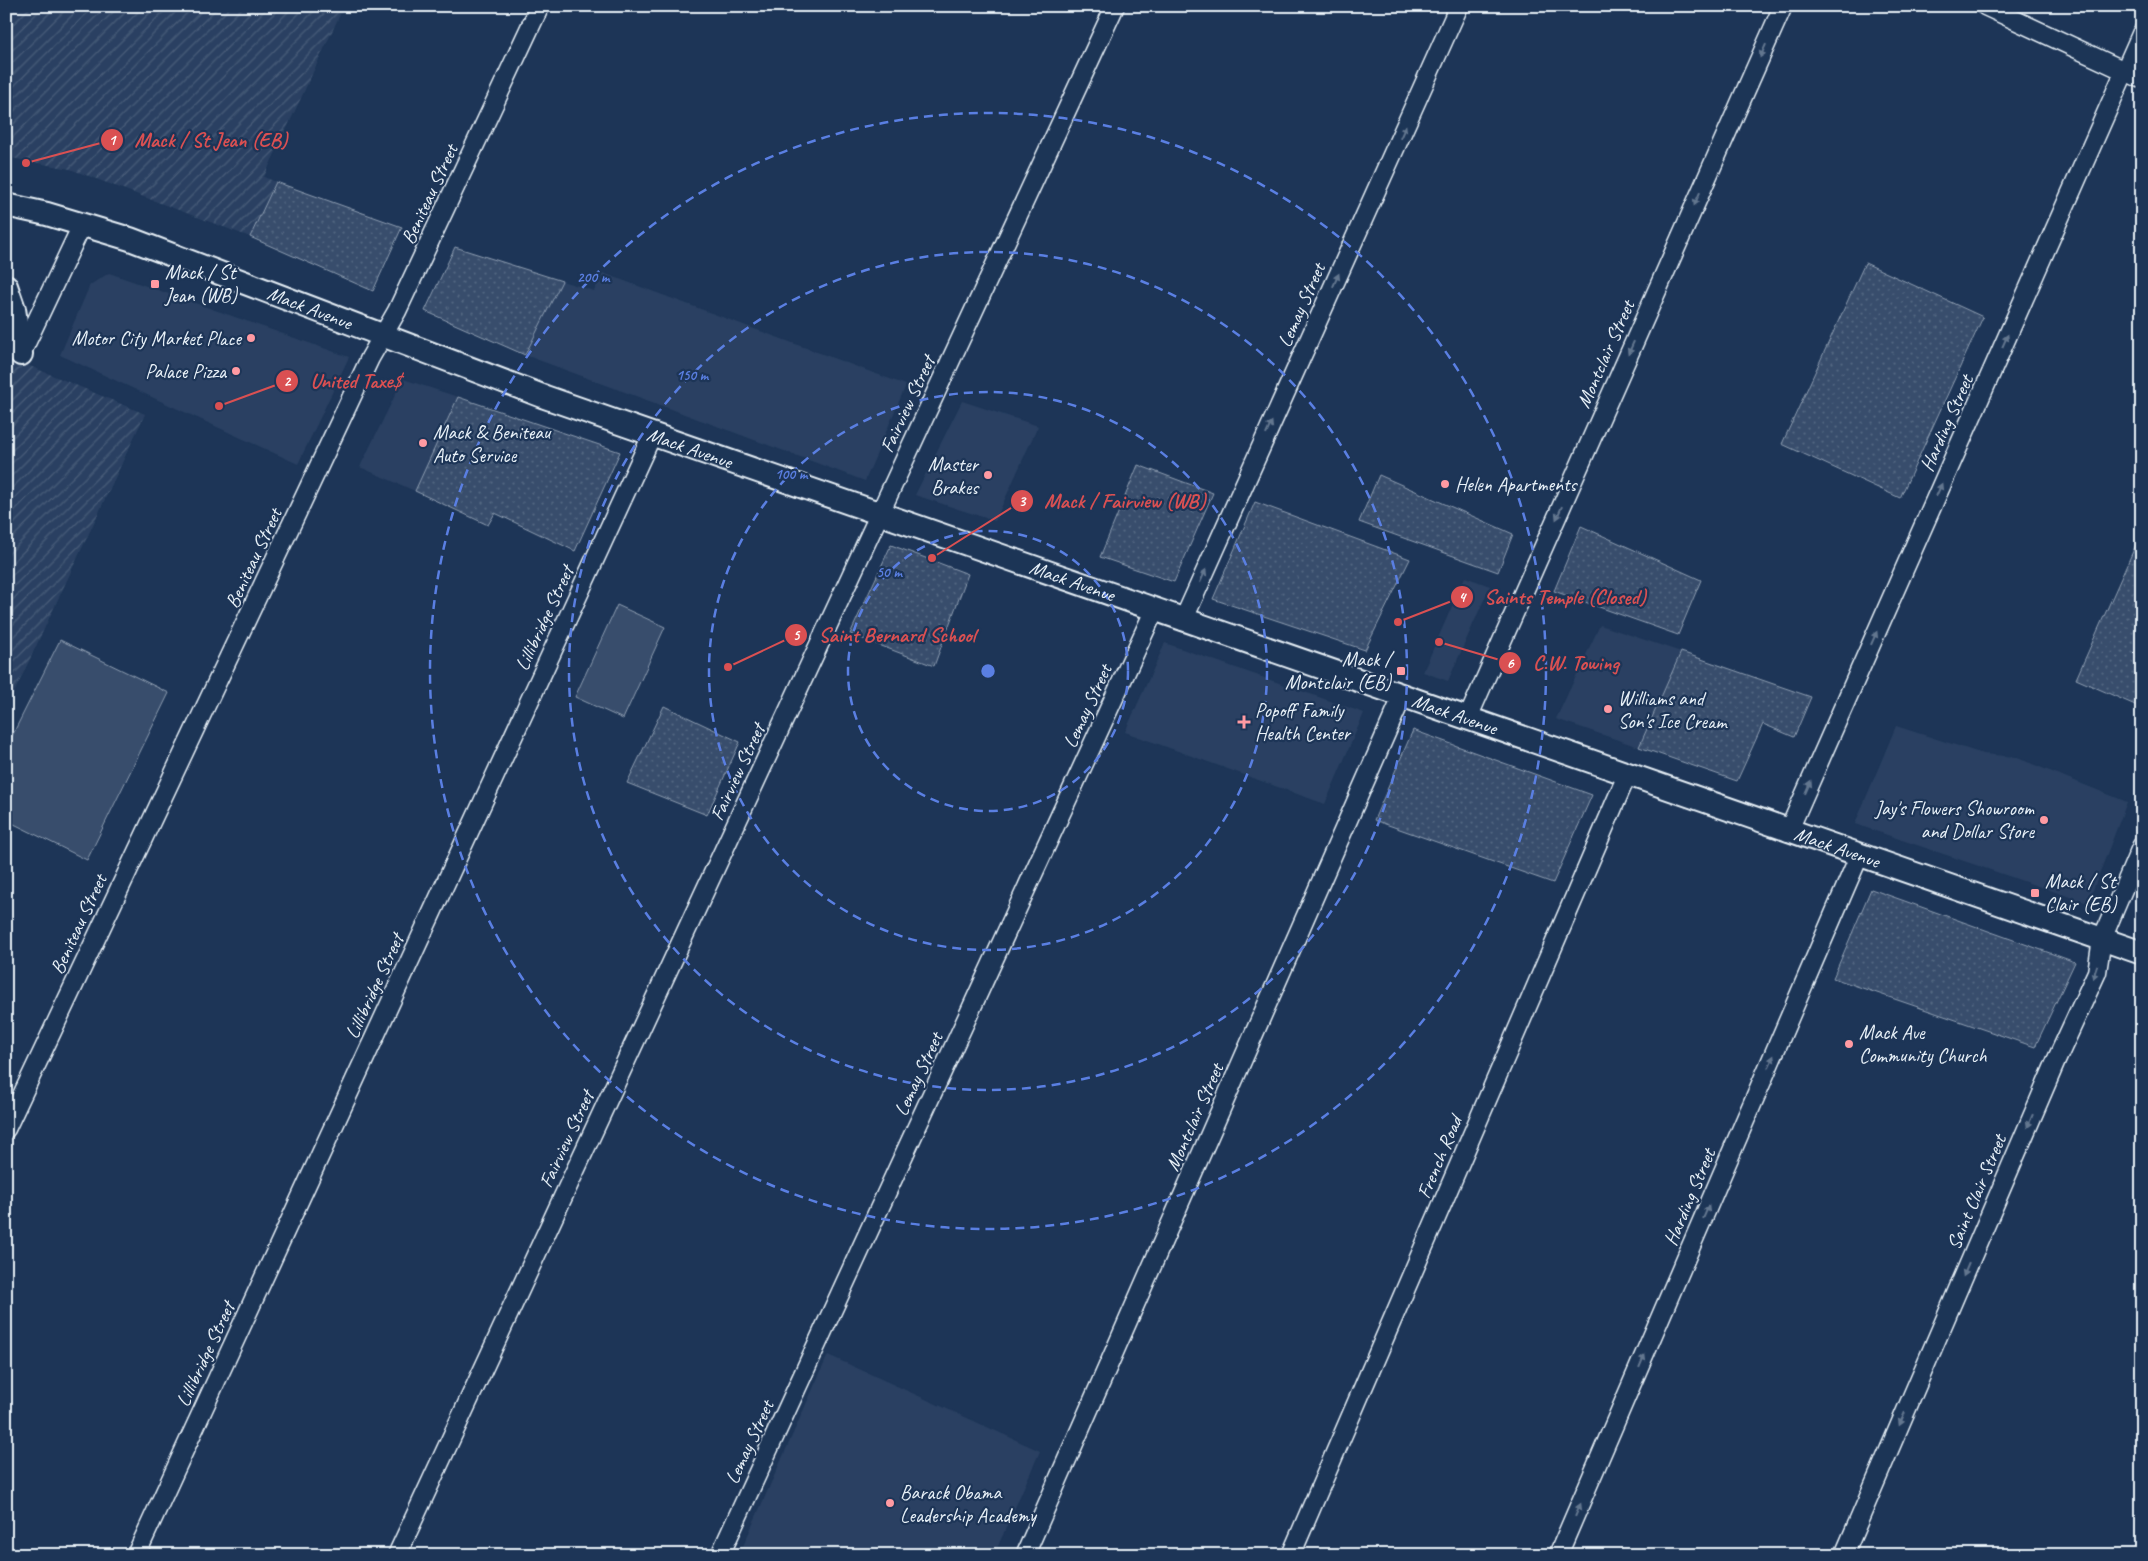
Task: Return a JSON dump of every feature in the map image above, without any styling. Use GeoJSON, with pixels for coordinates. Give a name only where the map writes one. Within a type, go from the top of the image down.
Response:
{"type":"FeatureCollection","features":[{"type":"Feature","properties":{"kind":"main road","name":"Mack Avenue"},"geometry":{"type":"LineString","coordinates":[[6,205],[138,242],[545,397],[652,435],[1788,832],[2142,953]]}},
{"type":"Feature","properties":{"kind":"main road"},"geometry":{"type":"LineString","coordinates":[[6,286],[14,309],[21,354]]}},
{"type":"Feature","properties":{"kind":"street","name":"Beniteau Street"},"geometry":{"type":"LineString","coordinates":[[6,1129],[370,358],[397,311],[540,6]]}},
{"type":"Feature","properties":{"kind":"street","name":"Fairview Street"},"geometry":{"type":"LineString","coordinates":[[397,1555],[878,514],[1116,6]]}},
{"type":"Feature","properties":{"kind":"street","name":"Lemay Street"},"geometry":{"type":"LineString","coordinates":[[1183,621],[1459,6]]}},
{"type":"Feature","properties":{"kind":"street","name":"Montclair Street"},"geometry":{"type":"LineString","coordinates":[[1467,720],[1783,6]]}},
{"type":"Feature","properties":{"kind":"street"},"geometry":{"type":"LineString","coordinates":[[1985,6],[2142,79]]}},
{"type":"Feature","properties":{"kind":"street","name":"Harding Street"},"geometry":{"type":"LineString","coordinates":[[1788,832],[2142,32]]}},
{"type":"Feature","properties":{"kind":"street"},"geometry":{"type":"LineString","coordinates":[[21,354],[82,225]]}},
{"type":"Feature","properties":{"kind":"street","name":"Lillibridge Street"},"geometry":{"type":"LineString","coordinates":[[136,1555],[652,435]]}},
{"type":"Feature","properties":{"kind":"street","name":"Lemay Street"},"geometry":{"type":"LineString","coordinates":[[720,1555],[1154,611]]}},
{"type":"Feature","properties":{"kind":"street","name":"Montclair Street"},"geometry":{"type":"LineString","coordinates":[[1026,1555],[1402,697]]}},
{"type":"Feature","properties":{"kind":"street","name":"French Road"},"geometry":{"type":"LineString","coordinates":[[1291,1555],[1627,775]]}},
{"type":"Feature","properties":{"kind":"street","name":"Saint Clair Street"},"geometry":{"type":"LineString","coordinates":[[1844,1555],[2052,1070],[2097,972],[2102,939],[2142,845]]}},
{"type":"Feature","properties":{"kind":"street","name":"Harding Street"},"geometry":{"type":"LineString","coordinates":[[1558,1555],[1859,856]]}},
{"type":"Feature","properties":{"kind":"shaded area"},"geometry":{"type":"Polygon","coordinates":[[[6,6],[344,6],[264,177],[276,182],[250,237],[70,169],[6,157],[6,6]]]}},
{"type":"Feature","properties":{"kind":"shaded area"},"geometry":{"type":"Polygon","coordinates":[[[276,182],[402,227],[373,291],[250,237],[276,182]]]}},
{"type":"Feature","properties":{"kind":"shaded area"},"geometry":{"type":"Polygon","coordinates":[[[455,247],[562,281],[525,355],[425,311],[455,247]]]}},
{"type":"Feature","properties":{"kind":"shaded area"},"geometry":{"type":"Polygon","coordinates":[[[1865,263],[1983,317],[1900,498],[1782,444],[1865,263]]]}},
{"type":"Feature","properties":{"kind":"shaded area"},"geometry":{"type":"Polygon","coordinates":[[[109,273],[349,357],[298,464],[60,355],[90,285],[109,273]]]}},
{"type":"Feature","properties":{"kind":"shaded area"},"geometry":{"type":"Polygon","coordinates":[[[603,273],[906,385],[865,481],[525,355],[562,281],[594,291],[603,273]]]}},
{"type":"Feature","properties":{"kind":"shaded area"},"geometry":{"type":"Polygon","coordinates":[[[6,356],[145,414],[6,710],[6,356]]]}},
{"type":"Feature","properties":{"kind":"shaded area"},"geometry":{"type":"Polygon","coordinates":[[[403,379],[458,397],[415,491],[360,467],[403,379]]]}},
{"type":"Feature","properties":{"kind":"shaded area"},"geometry":{"type":"Polygon","coordinates":[[[458,397],[620,452],[575,551],[495,513],[488,525],[415,491],[458,397]]]}},
{"type":"Feature","properties":{"kind":"shaded area"},"geometry":{"type":"Polygon","coordinates":[[[962,401],[1038,426],[995,521],[915,495],[962,401]]]}},
{"type":"Feature","properties":{"kind":"shaded area"},"geometry":{"type":"Polygon","coordinates":[[[1138,465],[1213,493],[1174,582],[1100,557],[1138,465]]]}},
{"type":"Feature","properties":{"kind":"shaded area"},"geometry":{"type":"Polygon","coordinates":[[[1379,475],[1513,534],[1498,572],[1359,522],[1379,475]]]}},
{"type":"Feature","properties":{"kind":"shaded area"},"geometry":{"type":"Polygon","coordinates":[[[1255,502],[1410,559],[1365,650],[1213,599],[1255,502]]]}},
{"type":"Feature","properties":{"kind":"shaded area"},"geometry":{"type":"Polygon","coordinates":[[[1581,526],[1701,580],[1678,635],[1554,591],[1581,526]]]}},
{"type":"Feature","properties":{"kind":"shaded area"},"geometry":{"type":"Polygon","coordinates":[[[2142,531],[2142,708],[2076,679],[2142,531]]]}},
{"type":"Feature","properties":{"kind":"shaded area"},"geometry":{"type":"Polygon","coordinates":[[[891,545],[968,574],[934,666],[850,634],[891,545]]]}},
{"type":"Feature","properties":{"kind":"shaded area"},"geometry":{"type":"Polygon","coordinates":[[[1465,577],[1490,586],[1448,681],[1423,672],[1465,577]]]}},
{"type":"Feature","properties":{"kind":"shaded area"},"geometry":{"type":"Polygon","coordinates":[[[617,605],[665,627],[623,719],[575,697],[617,605]]]}},
{"type":"Feature","properties":{"kind":"shaded area"},"geometry":{"type":"Polygon","coordinates":[[[1600,625],[1681,652],[1639,747],[1556,719],[1600,625]]]}},
{"type":"Feature","properties":{"kind":"shaded area"},"geometry":{"type":"Polygon","coordinates":[[[60,640],[169,693],[87,860],[6,820],[6,748],[60,640]]]}},
{"type":"Feature","properties":{"kind":"shaded area","name":"Popoff Family Health Center"},"geometry":{"type":"Polygon","coordinates":[[[1165,643],[1364,713],[1325,804],[1125,732],[1165,643]]]}},
{"type":"Feature","properties":{"kind":"shaded area"},"geometry":{"type":"Polygon","coordinates":[[[1681,652],[1811,697],[1794,737],[1763,724],[1737,781],[1639,747],[1681,652]]]}},
{"type":"Feature","properties":{"kind":"shaded area"},"geometry":{"type":"Polygon","coordinates":[[[664,706],[740,742],[707,815],[627,783],[664,706]]]}},
{"type":"Feature","properties":{"kind":"shaded area"},"geometry":{"type":"Polygon","coordinates":[[[1896,726],[1983,754],[2015,757],[2127,802],[2088,903],[1855,824],[1896,726]]]}},
{"type":"Feature","properties":{"kind":"shaded area"},"geometry":{"type":"Polygon","coordinates":[[[1413,730],[1592,795],[1553,883],[1374,820],[1413,730]]]}},
{"type":"Feature","properties":{"kind":"shaded area"},"geometry":{"type":"Polygon","coordinates":[[[1871,889],[2075,962],[2035,1047],[1833,978],[1871,889]]]}},
{"type":"Feature","properties":{"kind":"shaded area","name":"Barack Obama Leadership Academy"},"geometry":{"type":"Polygon","coordinates":[[[828,1355],[1040,1451],[994,1555],[739,1555],[828,1355]]]}},
{"type":"Feature","properties":{"kind":"place","name":"Mack / St Jean (EB)"},"geometry":{"type":"Point","coordinates":[26,163]}},
{"type":"Feature","properties":{"kind":"place","name":"Mack / St Jean (WB)"},"geometry":{"type":"Point","coordinates":[155,284]}},
{"type":"Feature","properties":{"kind":"place","name":"Motor City Market Place"},"geometry":{"type":"Point","coordinates":[251,338]}},
{"type":"Feature","properties":{"kind":"place","name":"Palace Pizza"},"geometry":{"type":"Point","coordinates":[236,371]}},
{"type":"Feature","properties":{"kind":"place","name":"United Taxe$"},"geometry":{"type":"Point","coordinates":[219,406]}},
{"type":"Feature","properties":{"kind":"place","name":"Mack & Beniteau Auto Service"},"geometry":{"type":"Point","coordinates":[423,443]}},
{"type":"Feature","properties":{"kind":"place","name":"Master Brakes"},"geometry":{"type":"Point","coordinates":[988,475]}},
{"type":"Feature","properties":{"kind":"place","name":"Helen Apartments"},"geometry":{"type":"Point","coordinates":[1445,484]}},
{"type":"Feature","properties":{"kind":"place","name":"Mack / Fairview (WB)"},"geometry":{"type":"Point","coordinates":[932,558]}},
{"type":"Feature","properties":{"kind":"place","name":"Saints Temple (Closed)"},"geometry":{"type":"Point","coordinates":[1398,622]}},
{"type":"Feature","properties":{"kind":"place","name":"C.W. Towing"},"geometry":{"type":"Point","coordinates":[1439,642]}},
{"type":"Feature","properties":{"kind":"place","name":"Saint Bernard School"},"geometry":{"type":"Point","coordinates":[728,667]}},
{"type":"Feature","properties":{"kind":"place","name":"Mack / Montclair (EB)"},"geometry":{"type":"Point","coordinates":[1401,671]}},
{"type":"Feature","properties":{"kind":"place","name":"Williams and Son's Ice Cream"},"geometry":{"type":"Point","coordinates":[1608,709]}},
{"type":"Feature","properties":{"kind":"place","name":"Popoff Family Health Center"},"geometry":{"type":"Point","coordinates":[1244,722]}},
{"type":"Feature","properties":{"kind":"place","name":"Jay's Flowers Showroom and Dollar Store"},"geometry":{"type":"Point","coordinates":[2044,820]}},
{"type":"Feature","properties":{"kind":"place","name":"Mack / St Clair (EB)"},"geometry":{"type":"Point","coordinates":[2035,893]}},
{"type":"Feature","properties":{"kind":"place","name":"Mack Ave Community Church"},"geometry":{"type":"Point","coordinates":[1849,1044]}},
{"type":"Feature","properties":{"kind":"place","name":"Barack Obama Leadership Academy"},"geometry":{"type":"Point","coordinates":[890,1503]}}]}
